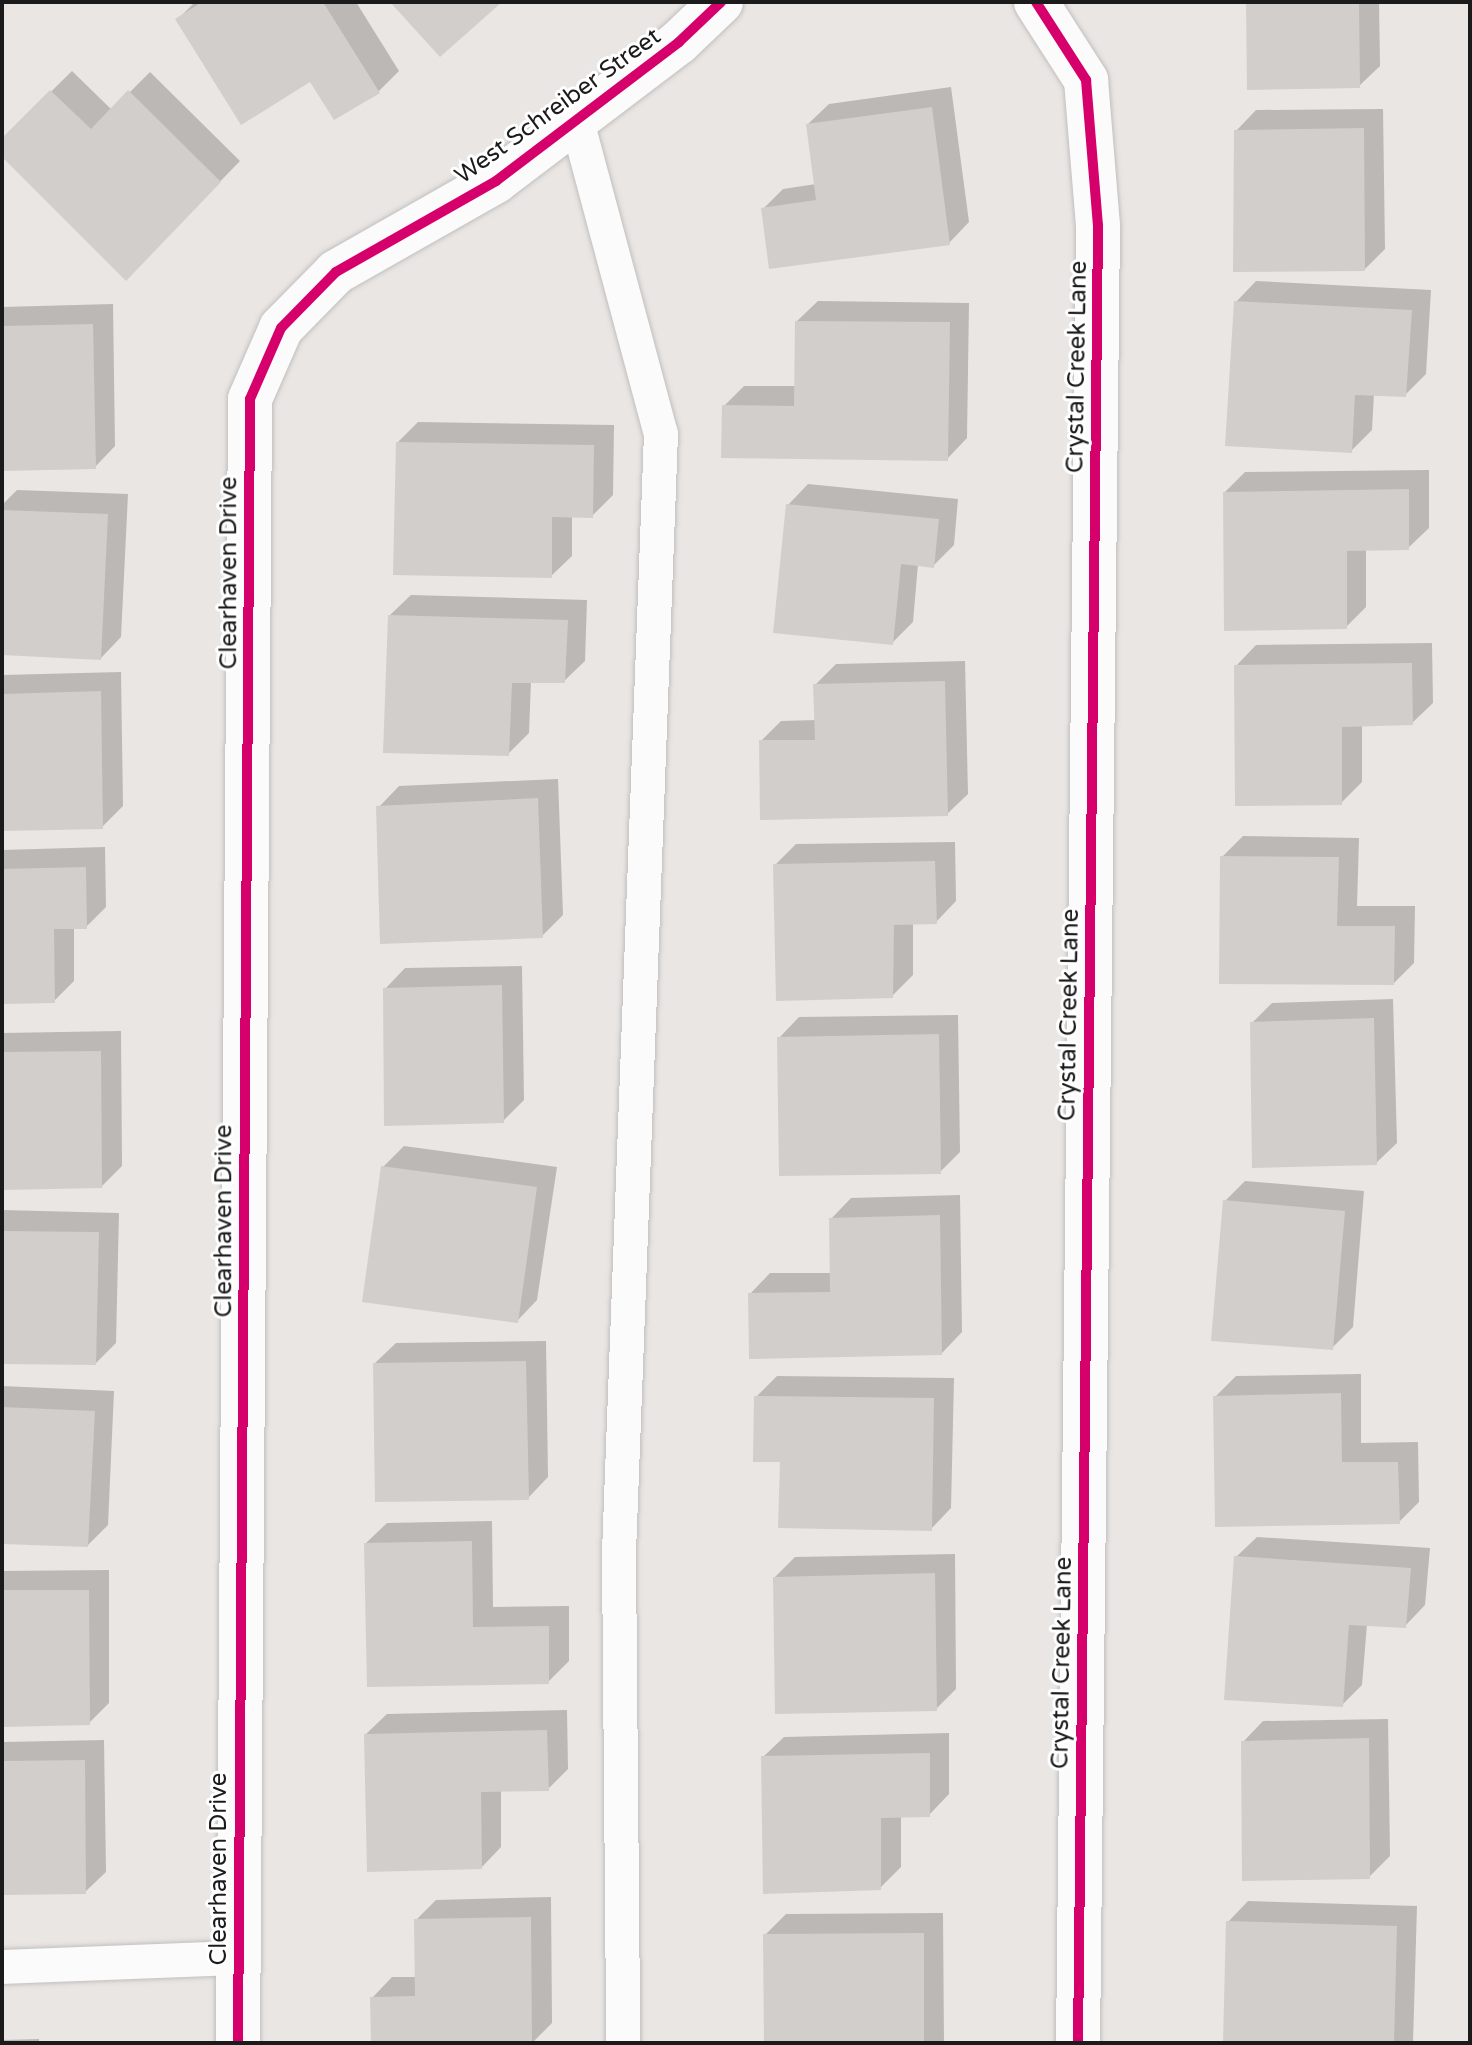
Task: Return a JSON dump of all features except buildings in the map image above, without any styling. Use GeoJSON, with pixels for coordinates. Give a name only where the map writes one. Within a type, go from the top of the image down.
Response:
{"type":"FeatureCollection","features":[{"type":"Feature","properties":{"kind":"street","name":"West Schreiber Street"},"geometry":{"type":"LineString","coordinates":[[250,399],[281,328],[336,272],[496,181],[577,121],[721,2]]}},
{"type":"Feature","properties":{"kind":"street","name":"Crystal Creek Lane"},"geometry":{"type":"LineString","coordinates":[[1036,2],[1086,80],[1098,225],[1078,2043]]}},
{"type":"Feature","properties":{"kind":"street","name":"Clearhaven Drive"},"geometry":{"type":"LineString","coordinates":[[238,2043],[250,399]]}},
{"type":"Feature","properties":{"kind":"lane"},"geometry":{"type":"LineString","coordinates":[[577,121],[661,434],[619,1555],[623,2043]]}},
{"type":"Feature","properties":{"kind":"lane"},"geometry":{"type":"LineString","coordinates":[[2,1967],[239,1958]]}},
{"type":"Feature","properties":{"kind":"cycle path"},"geometry":{"type":"LineString","coordinates":[[238,2043],[250,399],[281,328],[336,272],[496,181],[679,42],[721,2]]}},
{"type":"Feature","properties":{"kind":"cycle path"},"geometry":{"type":"LineString","coordinates":[[1036,2],[1086,80],[1098,225],[1078,2043]]}}]}
